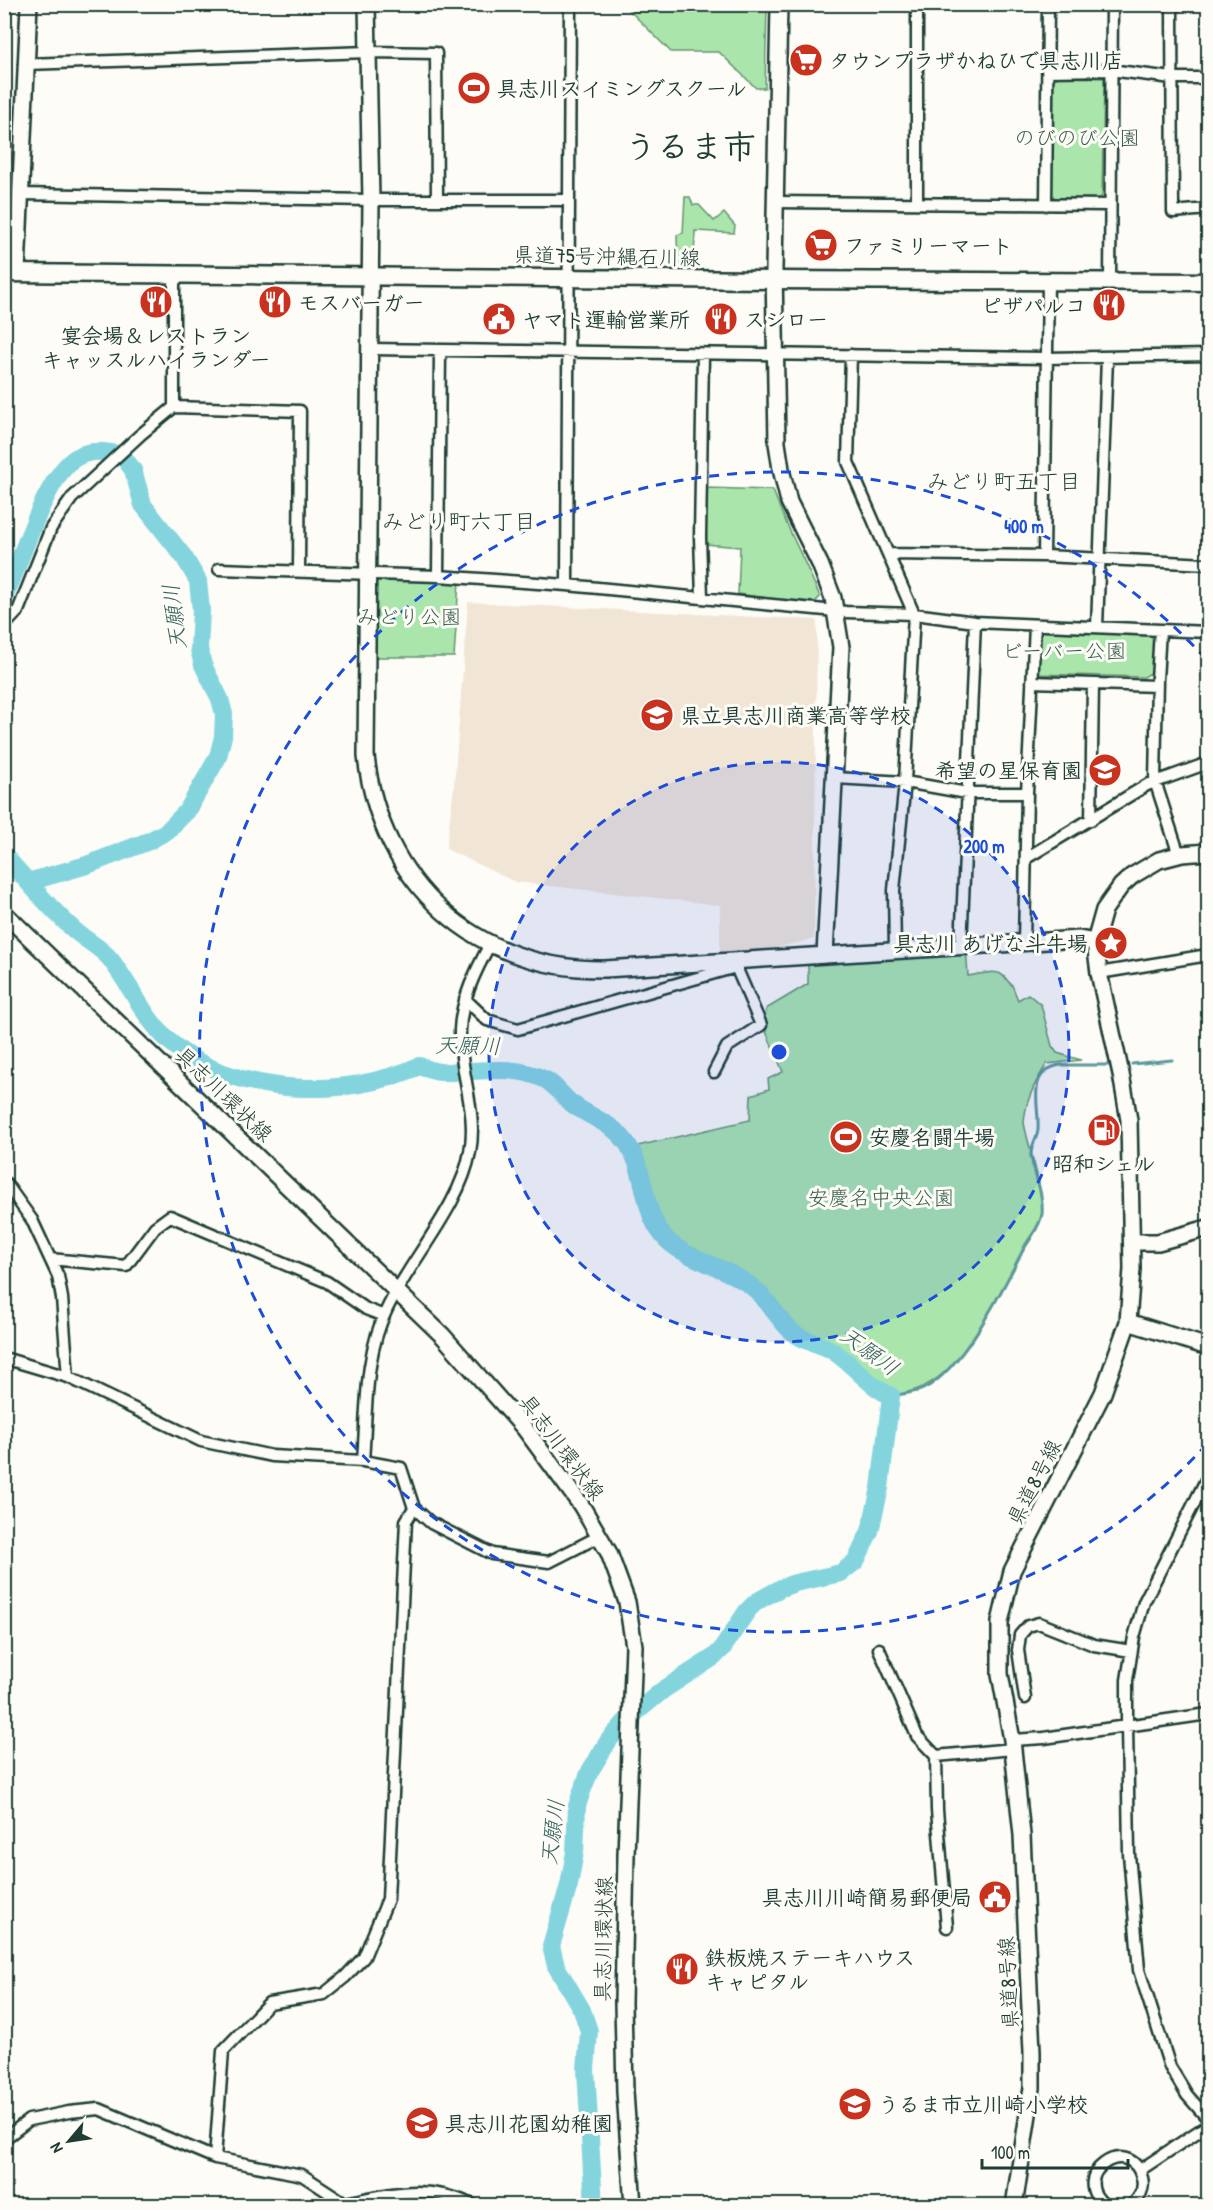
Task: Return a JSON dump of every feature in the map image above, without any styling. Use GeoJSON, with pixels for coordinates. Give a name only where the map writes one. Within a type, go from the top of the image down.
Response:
{"type":"FeatureCollection","features":[{"type":"Feature","properties":{"kind":"main road"},"geometry":{"type":"LineString","coordinates":[[11,272],[20,194],[29,4]]}},
{"type":"Feature","properties":{"kind":"main road"},"geometry":{"type":"LineString","coordinates":[[367,4],[371,200],[366,756],[369,782],[379,818],[394,849],[417,885],[447,914],[490,944],[550,965],[585,969],[736,964],[1079,939],[1095,942]]}},
{"type":"Feature","properties":{"kind":"main road"},"geometry":{"type":"LineString","coordinates":[[779,4],[774,280],[777,443],[784,486],[795,515],[827,580],[836,610],[841,660],[825,956]]}},
{"type":"Feature","properties":{"kind":"main road","name":"県道75号沖縄石川線"},"geometry":{"type":"LineString","coordinates":[[11,272],[1209,282]]}},
{"type":"Feature","properties":{"kind":"main road","name":"県道8号線"},"geometry":{"type":"LineString","coordinates":[[1014,2205],[1032,2088],[1022,1847],[1012,1744],[1000,1674],[1000,1622],[1012,1571],[1103,1393],[1128,1322],[1133,1242],[1129,1120],[1099,973],[1095,942],[1104,910],[1121,886],[1146,866],[1179,855],[1209,852]]}},
{"type":"Feature","properties":{"kind":"main road","name":"具志川環状線"},"geometry":{"type":"LineString","coordinates":[[4,913],[397,1290],[480,1376],[560,1475],[600,1536],[621,1582],[627,1602],[633,1646],[623,2003],[625,2092],[633,2205]]}},
{"type":"Feature","properties":{"kind":"main road"},"geometry":{"type":"LineString","coordinates":[[1133,1242],[1158,1242],[1209,1228]]}},
{"type":"Feature","properties":{"kind":"main road"},"geometry":{"type":"LineString","coordinates":[[1128,1322],[1209,1347]]}},
{"type":"Feature","properties":{"kind":"street"},"geometry":{"type":"LineString","coordinates":[[567,585],[570,4]]}},
{"type":"Feature","properties":{"kind":"street"},"geometry":{"type":"LineString","coordinates":[[917,4],[917,203]]}},
{"type":"Feature","properties":{"kind":"street"},"geometry":{"type":"LineString","coordinates":[[1046,205],[1048,4]]}},
{"type":"Feature","properties":{"kind":"street"},"geometry":{"type":"LineString","coordinates":[[1110,282],[1112,4]]}},
{"type":"Feature","properties":{"kind":"street"},"geometry":{"type":"LineString","coordinates":[[1172,4],[1173,212],[1209,209]]}},
{"type":"Feature","properties":{"kind":"street"},"geometry":{"type":"LineString","coordinates":[[27,64],[368,52],[436,53],[437,199]]}},
{"type":"Feature","properties":{"kind":"street"},"geometry":{"type":"LineString","coordinates":[[1047,71],[1110,70],[1172,78],[1209,78]]}},
{"type":"Feature","properties":{"kind":"street"},"geometry":{"type":"LineString","coordinates":[[20,194],[371,200],[569,200]]}},
{"type":"Feature","properties":{"kind":"street"},"geometry":{"type":"LineString","coordinates":[[776,202],[1109,205]]}},
{"type":"Feature","properties":{"kind":"street"},"geometry":{"type":"LineString","coordinates":[[174,407],[176,273]]}},
{"type":"Feature","properties":{"kind":"street"},"geometry":{"type":"LineString","coordinates":[[1044,556],[1047,282]]}},
{"type":"Feature","properties":{"kind":"street"},"geometry":{"type":"LineString","coordinates":[[369,350],[1047,358],[1209,355]]}},
{"type":"Feature","properties":{"kind":"street"},"geometry":{"type":"LineString","coordinates":[[438,576],[440,351]]}},
{"type":"Feature","properties":{"kind":"street"},"geometry":{"type":"LineString","coordinates":[[851,354],[848,462],[914,614],[905,782],[894,890],[895,951]]}},
{"type":"Feature","properties":{"kind":"street"},"geometry":{"type":"LineString","coordinates":[[702,597],[700,537],[703,355]]}},
{"type":"Feature","properties":{"kind":"street"},"geometry":{"type":"LineString","coordinates":[[1097,627],[1107,358]]}},
{"type":"Feature","properties":{"kind":"street"},"geometry":{"type":"LineString","coordinates":[[4,626],[18,611],[51,528],[72,498],[174,407],[300,411],[299,570]]}},
{"type":"Feature","properties":{"kind":"street"},"geometry":{"type":"LineString","coordinates":[[888,554],[1044,556],[1209,564]]}},
{"type":"Feature","properties":{"kind":"street"},"geometry":{"type":"LineString","coordinates":[[219,569],[438,576],[567,585],[836,610],[914,614],[975,622],[1209,632]]}},
{"type":"Feature","properties":{"kind":"street"},"geometry":{"type":"LineString","coordinates":[[961,947],[975,622]]}},
{"type":"Feature","properties":{"kind":"street"},"geometry":{"type":"LineString","coordinates":[[1024,944],[1035,625]]}},
{"type":"Feature","properties":{"kind":"street"},"geometry":{"type":"LineString","coordinates":[[1161,630],[1155,782],[1179,855]]}},
{"type":"Feature","properties":{"kind":"street"},"geometry":{"type":"LineString","coordinates":[[1032,682],[1157,686]]}},
{"type":"Feature","properties":{"kind":"street"},"geometry":{"type":"LineString","coordinates":[[1091,820],[1093,684]]}},
{"type":"Feature","properties":{"kind":"street"},"geometry":{"type":"LineString","coordinates":[[1028,857],[1155,782],[1209,763]]}},
{"type":"Feature","properties":{"kind":"street"},"geometry":{"type":"LineString","coordinates":[[835,778],[905,782],[967,793],[1028,793]]}},
{"type":"Feature","properties":{"kind":"street"},"geometry":{"type":"LineString","coordinates":[[363,1461],[372,1347],[397,1290],[456,1194],[471,1152],[471,1119],[460,1029],[465,999],[490,944]]}},
{"type":"Feature","properties":{"kind":"street"},"geometry":{"type":"LineString","coordinates":[[1099,973],[1209,955]]}},
{"type":"Feature","properties":{"kind":"street"},"geometry":{"type":"LineString","coordinates":[[465,999],[487,1020],[518,1029],[736,964],[761,1025],[727,1047],[714,1072]]}},
{"type":"Feature","properties":{"kind":"street"},"geometry":{"type":"LineString","coordinates":[[4,1181],[32,1220],[58,1276],[62,1298],[68,1377]]}},
{"type":"Feature","properties":{"kind":"street"},"geometry":{"type":"LineString","coordinates":[[50,1259],[126,1266],[155,1227],[170,1216],[327,1282],[366,1309],[384,1317]]}},
{"type":"Feature","properties":{"kind":"street"},"geometry":{"type":"LineString","coordinates":[[4,1358],[68,1377],[201,1441],[272,1456],[363,1461],[401,1468],[414,1508],[431,1523],[492,1554],[549,1562],[600,1536]]}},
{"type":"Feature","properties":{"kind":"street"},"geometry":{"type":"LineString","coordinates":[[1209,1476],[1144,1602],[1131,1651],[1127,1680],[1129,1854],[1139,1970],[1170,2067],[1187,2095],[1209,2119]]}},
{"type":"Feature","properties":{"kind":"street"},"geometry":{"type":"LineString","coordinates":[[215,2158],[223,2051],[269,2003],[324,1994],[345,1977],[364,1957],[388,1899],[406,1521],[414,1508]]}},
{"type":"Feature","properties":{"kind":"street"},"geometry":{"type":"LineString","coordinates":[[1024,1698],[1018,1650],[1020,1635],[1028,1626],[1039,1623],[1094,1645],[1131,1651]]}},
{"type":"Feature","properties":{"kind":"street"},"geometry":{"type":"LineString","coordinates":[[879,1649],[917,1736],[936,1756],[937,1810],[947,1927]]}},
{"type":"Feature","properties":{"kind":"street"},"geometry":{"type":"LineString","coordinates":[[936,1756],[1209,1714]]}},
{"type":"Feature","properties":{"kind":"street"},"geometry":{"type":"LineString","coordinates":[[4,2139],[29,2120],[78,2110],[99,2109],[215,2158],[302,2175],[345,2203],[416,2191],[447,2194],[475,2205]]}},
{"type":"Feature","properties":{"kind":"street"},"geometry":{"type":"LineString","coordinates":[[1140,2170],[1209,2125]]}},
{"type":"Feature","properties":{"kind":"street"},"geometry":{"type":"LineString","coordinates":[[1106,2205],[1094,2194],[1092,2180],[1097,2167],[1122,2157],[1133,2161],[1140,2170],[1144,2183],[1140,2195],[1131,2205]]}},
{"type":"Feature","properties":{"kind":"shaded area"},"geometry":{"type":"Polygon","coordinates":[[[468,602],[817,620],[814,939],[720,960],[720,905],[515,882],[446,849],[454,787],[468,602]]]}},
{"type":"Feature","properties":{"kind":"green space"},"geometry":{"type":"Polygon","coordinates":[[[624,5],[767,5],[765,88],[756,88],[719,52],[671,52],[624,5]]]}},
{"type":"Feature","properties":{"kind":"green space","name":"のびのび公園"},"geometry":{"type":"Polygon","coordinates":[[[1058,77],[1104,78],[1102,196],[1098,200],[1054,200],[1050,193],[1051,81],[1058,77]]]}},
{"type":"Feature","properties":{"kind":"green space"},"geometry":{"type":"Polygon","coordinates":[[[685,197],[690,197],[693,205],[699,205],[714,221],[724,213],[735,226],[734,233],[695,231],[694,267],[678,267],[677,235],[683,233],[685,197]]]}},
{"type":"Feature","properties":{"kind":"green space"},"geometry":{"type":"Polygon","coordinates":[[[706,488],[773,490],[820,597],[813,604],[738,594],[740,547],[705,544],[706,488]]]}},
{"type":"Feature","properties":{"kind":"green space","name":"みどり公園"},"geometry":{"type":"Polygon","coordinates":[[[368,572],[459,581],[454,657],[378,657],[366,663],[368,572]]]}},
{"type":"Feature","properties":{"kind":"green space","name":"ビーバー公園"},"geometry":{"type":"Polygon","coordinates":[[[1035,625],[1156,629],[1154,671],[1144,677],[1033,674],[1035,625]]]}},
{"type":"Feature","properties":{"kind":"green space","name":"安慶名中央公園"},"geometry":{"type":"Polygon","coordinates":[[[966,946],[968,976],[991,972],[1004,976],[1012,985],[1018,1000],[1028,994],[1041,1005],[1052,1046],[1057,1053],[1081,1060],[1047,1064],[1029,1100],[1024,1123],[1040,1190],[1041,1218],[987,1318],[960,1357],[944,1372],[927,1385],[897,1395],[890,1395],[834,1353],[793,1332],[763,1297],[748,1284],[674,1246],[659,1229],[653,1218],[635,1159],[629,1148],[750,1120],[751,1095],[769,1089],[768,1079],[783,1072],[764,1027],[766,1009],[808,984],[808,959],[966,946]]]}},
{"type":"Feature","properties":{"kind":"waterway","name":"天願川"},"geometry":{"type":"LineString","coordinates":[[4,597],[44,500],[65,467],[77,457],[88,453],[105,452],[122,455],[133,470],[143,505],[184,557],[198,581],[201,611],[199,649],[203,665],[220,699],[224,714],[223,736],[218,757],[187,811],[167,831],[149,841],[87,865],[28,882]]}},
{"type":"Feature","properties":{"kind":"waterway","name":"天願川"},"geometry":{"type":"LineString","coordinates":[[4,855],[63,920],[107,955],[152,1022],[169,1041],[195,1060],[224,1073],[256,1082],[290,1087],[324,1088],[390,1077],[419,1066],[441,1072],[519,1071],[548,1081],[571,1103],[615,1130],[629,1146],[639,1168],[654,1222],[668,1241],[686,1253],[751,1286],[795,1334],[831,1350],[891,1396],[880,1488],[870,1531],[856,1561],[841,1573],[795,1583],[756,1602],[714,1657],[663,1690],[628,1719],[609,1740],[590,1771],[582,1791],[577,1806],[575,1852],[569,1885],[551,1946],[556,1966],[582,2010],[589,2031],[586,2069],[594,2206]]}},
{"type":"Feature","properties":{"kind":"waterway"},"geometry":{"type":"LineString","coordinates":[[1132,1064],[1172,1060]]}},
{"type":"Feature","properties":{"kind":"waterway"},"geometry":{"type":"LineString","coordinates":[[891,1396],[923,1389],[938,1379],[953,1364],[982,1325],[1039,1223],[1042,1214],[1042,1199],[1031,1153],[1038,1130],[1037,1091],[1042,1075],[1049,1069],[1060,1065],[1109,1065]]}},
{"type":"Feature","properties":{"kind":"place","name":"タウンプラザかねひで具志川店"},"geometry":{"type":"Point","coordinates":[806,60]}},
{"type":"Feature","properties":{"kind":"place","name":"具志川スイミングスクール"},"geometry":{"type":"Point","coordinates":[474,88]}},
{"type":"Feature","properties":{"kind":"place","name":"ファミリーマート"},"geometry":{"type":"Point","coordinates":[821,245]}},
{"type":"Feature","properties":{"kind":"place","name":"宴会場＆レストラン キャッスルハイランダー"},"geometry":{"type":"Point","coordinates":[156,302]}},
{"type":"Feature","properties":{"kind":"place","name":"モスバーガー"},"geometry":{"type":"Point","coordinates":[275,302]}},
{"type":"Feature","properties":{"kind":"place","name":"ピザパルコ"},"geometry":{"type":"Point","coordinates":[1109,305]}},
{"type":"Feature","properties":{"kind":"place","name":"ヤマト運輸営業所"},"geometry":{"type":"Point","coordinates":[499,319]}},
{"type":"Feature","properties":{"kind":"place","name":"スシロー"},"geometry":{"type":"Point","coordinates":[721,319]}},
{"type":"Feature","properties":{"kind":"place","name":"県立具志川商業高等学校"},"geometry":{"type":"Point","coordinates":[657,715]}},
{"type":"Feature","properties":{"kind":"place","name":"希望の星保育園"},"geometry":{"type":"Point","coordinates":[1105,770]}},
{"type":"Feature","properties":{"kind":"place","name":"具志川 あげな斗牛場"},"geometry":{"type":"Point","coordinates":[1111,943]}},
{"type":"Feature","properties":{"kind":"place","name":"昭和シェル"},"geometry":{"type":"Point","coordinates":[1104,1130]}},
{"type":"Feature","properties":{"kind":"place","name":"安慶名闘牛場"},"geometry":{"type":"Point","coordinates":[846,1137]}},
{"type":"Feature","properties":{"kind":"place","name":"具志川川崎簡易郵便局"},"geometry":{"type":"Point","coordinates":[995,1897]}},
{"type":"Feature","properties":{"kind":"place","name":"鉄板焼ステーキハウス キャピタル"},"geometry":{"type":"Point","coordinates":[682,1969]}},
{"type":"Feature","properties":{"kind":"place","name":"うるま市立川崎小学校"},"geometry":{"type":"Point","coordinates":[855,2104]}},
{"type":"Feature","properties":{"kind":"place","name":"具志川花園幼稚園"},"geometry":{"type":"Point","coordinates":[422,2123]}},
{"type":"Feature","properties":{"kind":"district","name":"うるま市"},"geometry":{"type":"Point","coordinates":[690,146]}},
{"type":"Feature","properties":{"kind":"district","name":"みどり町五丁目"},"geometry":{"type":"Point","coordinates":[1004,481]}},
{"type":"Feature","properties":{"kind":"district","name":"みどり町六丁目"},"geometry":{"type":"Point","coordinates":[459,521]}}]}
